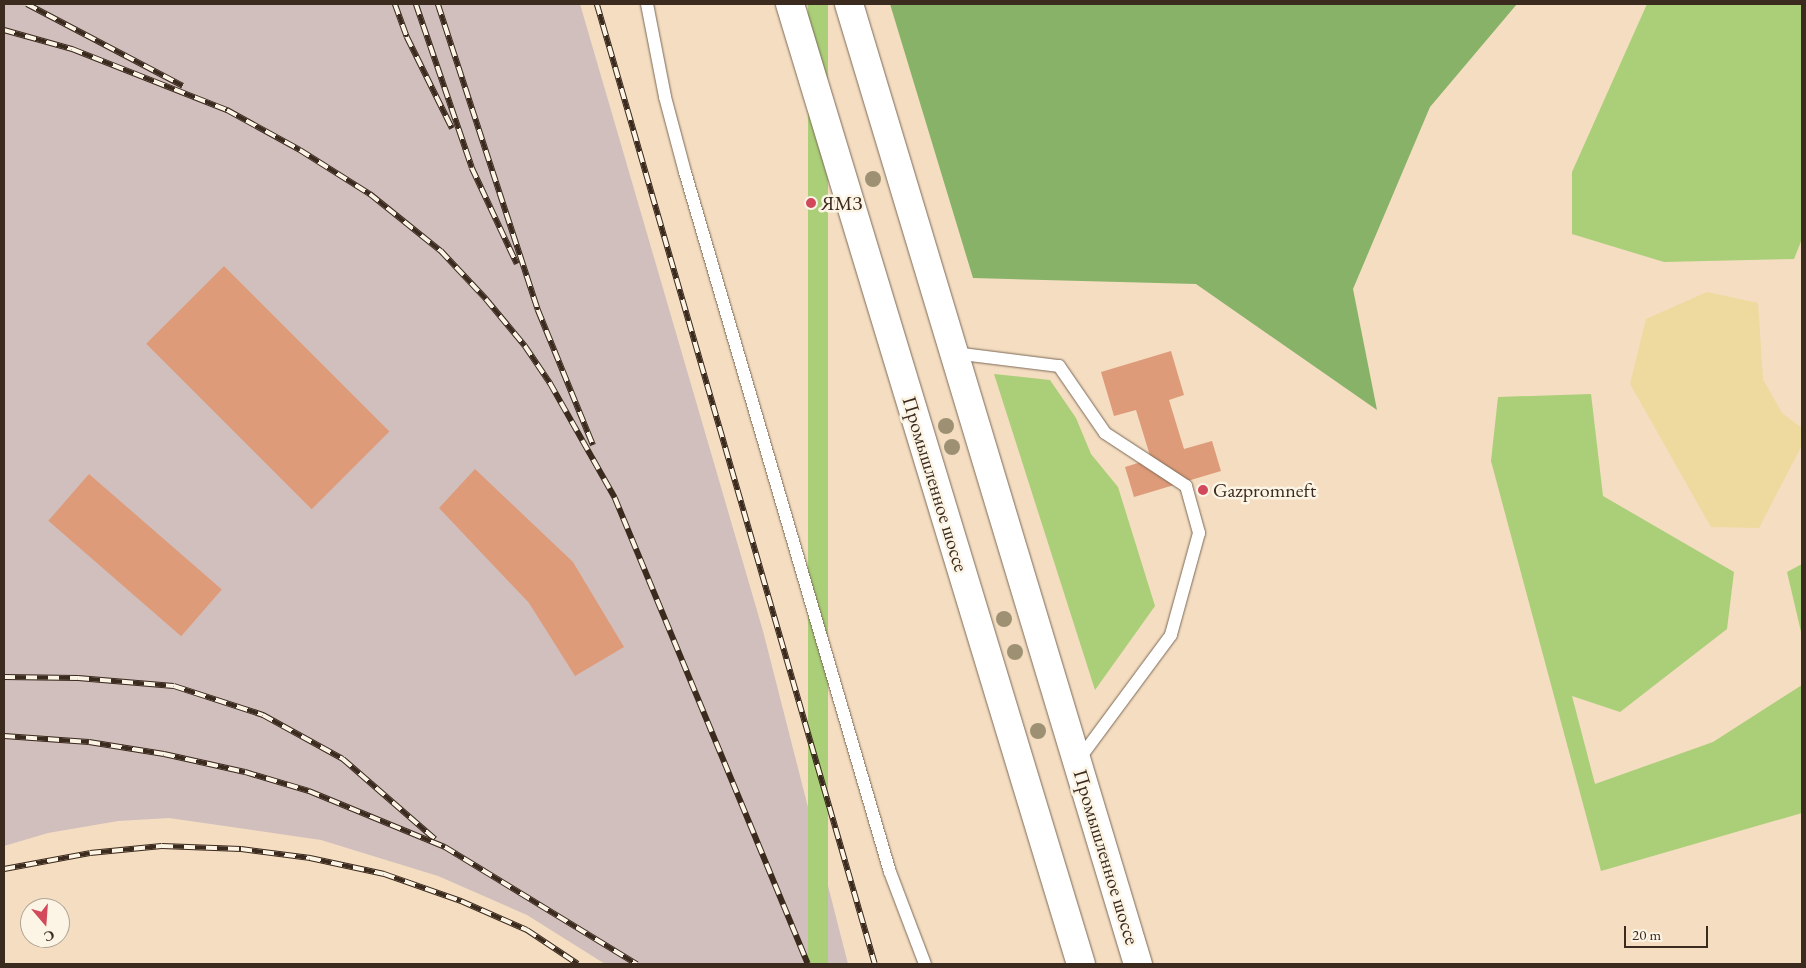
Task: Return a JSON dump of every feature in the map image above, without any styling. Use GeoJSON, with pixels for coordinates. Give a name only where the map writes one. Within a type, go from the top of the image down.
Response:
{"type":"FeatureCollection","features":[{"type":"Feature","properties":{"kind":"main road","name":"Промышленное шоссе"},"geometry":{"type":"LineString","coordinates":[[790,4],[1081,964]]}},
{"type":"Feature","properties":{"kind":"main road","name":"Промышленное шоссе"},"geometry":{"type":"LineString","coordinates":[[849,4],[1138,964]]}},
{"type":"Feature","properties":{"kind":"lane"},"geometry":{"type":"LineString","coordinates":[[646,4],[665,97],[685,172],[890,872],[925,964]]}},
{"type":"Feature","properties":{"kind":"lane"},"geometry":{"type":"LineString","coordinates":[[954,353],[1059,366],[1105,433],[1186,486],[1199,533],[1171,635],[1077,762]]}},
{"type":"Feature","properties":{"kind":"shaded area"},"geometry":{"type":"Polygon","coordinates":[[[4,4],[580,4],[763,631],[848,964],[605,964],[527,915],[438,876],[321,840],[169,818],[118,821],[48,833],[4,846],[4,4]]]}},
{"type":"Feature","properties":{"kind":"green space"},"geometry":{"type":"Polygon","coordinates":[[[808,4],[828,4],[828,964],[808,964],[808,4]]]}},
{"type":"Feature","properties":{"kind":"green space"},"geometry":{"type":"Polygon","coordinates":[[[890,4],[1517,4],[1430,107],[1353,289],[1377,410],[1196,284],[973,278],[890,4]]]}},
{"type":"Feature","properties":{"kind":"green space"},"geometry":{"type":"Polygon","coordinates":[[[1647,4],[1802,4],[1802,239],[1794,259],[1664,262],[1572,234],[1572,172],[1647,4]]]}},
{"type":"Feature","properties":{"kind":"green space"},"geometry":{"type":"Polygon","coordinates":[[[994,374],[1050,380],[1076,418],[1091,454],[1118,487],[1155,606],[1095,690],[994,374]]]}},
{"type":"Feature","properties":{"kind":"green space"},"geometry":{"type":"Polygon","coordinates":[[[1591,394],[1603,496],[1734,572],[1727,629],[1620,712],[1572,696],[1595,784],[1713,742],[1802,685],[1802,813],[1601,871],[1491,461],[1498,397],[1591,394]]]}},
{"type":"Feature","properties":{"kind":"green space"},"geometry":{"type":"Polygon","coordinates":[[[1802,564],[1802,636],[1787,572],[1802,564]]]}},
{"type":"Feature","properties":{"kind":"sand"},"geometry":{"type":"Polygon","coordinates":[[[1707,292],[1758,303],[1763,379],[1782,413],[1802,428],[1802,445],[1759,528],[1711,527],[1630,384],[1646,319],[1707,292]]]}},
{"type":"Feature","properties":{"kind":"building"},"geometry":{"type":"Polygon","coordinates":[[[224,266],[389,431],[312,509],[146,344],[224,266]]]}},
{"type":"Feature","properties":{"kind":"building"},"geometry":{"type":"Polygon","coordinates":[[[1171,351],[1184,395],[1169,400],[1184,449],[1212,441],[1221,471],[1134,497],[1125,467],[1151,459],[1136,410],[1114,416],[1101,372],[1171,351]]]}},
{"type":"Feature","properties":{"kind":"building"},"geometry":{"type":"Polygon","coordinates":[[[475,469],[573,562],[624,647],[575,676],[529,603],[439,508],[475,469]]]}},
{"type":"Feature","properties":{"kind":"building"},"geometry":{"type":"Polygon","coordinates":[[[89,474],[222,589],[181,636],[48,521],[89,474]]]}},
{"type":"Feature","properties":{"kind":"railway"},"geometry":{"type":"LineString","coordinates":[[27,4],[183,86]]}},
{"type":"Feature","properties":{"kind":"railway"},"geometry":{"type":"LineString","coordinates":[[395,4],[407,37],[452,128]]}},
{"type":"Feature","properties":{"kind":"railway"},"geometry":{"type":"LineString","coordinates":[[416,4],[472,168],[517,264]]}},
{"type":"Feature","properties":{"kind":"railway"},"geometry":{"type":"LineString","coordinates":[[438,4],[538,310],[593,445]]}},
{"type":"Feature","properties":{"kind":"railway"},"geometry":{"type":"LineString","coordinates":[[597,4],[875,964]]}},
{"type":"Feature","properties":{"kind":"railway"},"geometry":{"type":"LineString","coordinates":[[4,30],[72,49],[227,110],[300,150],[370,194],[441,251],[486,299],[525,346],[550,383],[615,498],[808,964]]}},
{"type":"Feature","properties":{"kind":"railway"},"geometry":{"type":"LineString","coordinates":[[4,677],[78,678],[174,686],[263,715],[343,759],[435,839]]}},
{"type":"Feature","properties":{"kind":"railway"},"geometry":{"type":"LineString","coordinates":[[4,736],[89,742],[164,754],[245,772],[309,791],[445,847],[637,964]]}},
{"type":"Feature","properties":{"kind":"railway"},"geometry":{"type":"LineString","coordinates":[[4,869],[90,853],[162,846],[241,849],[310,858],[384,874],[461,901],[527,930],[578,964]]}},
{"type":"Feature","properties":{"kind":"place","name":"ЯМЗ"},"geometry":{"type":"Point","coordinates":[811,203]}},
{"type":"Feature","properties":{"kind":"place","name":"Gazpromneft"},"geometry":{"type":"Point","coordinates":[1203,490]}}]}
